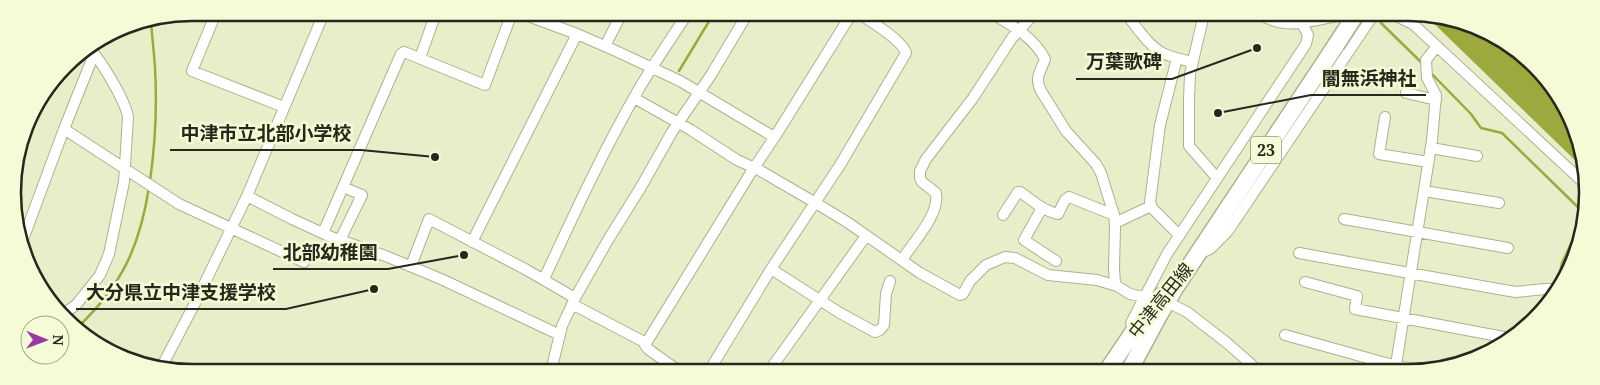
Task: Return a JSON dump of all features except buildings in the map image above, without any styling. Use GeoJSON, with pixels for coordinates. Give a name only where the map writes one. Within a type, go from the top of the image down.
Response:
{"type":"FeatureCollection","features":[{"type":"Feature","properties":{"kind":"main road","name":"中津高田線"},"geometry":{"type":"LineString","coordinates":[[1112,364],[1156,300],[1197,255],[1336,45],[1358,21]]}},
{"type":"Feature","properties":{"kind":"main road","name":"中津高田線"},"geometry":{"type":"LineString","coordinates":[[1132,364],[1156,300]]}},
{"type":"Feature","properties":{"kind":"street"},"geometry":{"type":"LineString","coordinates":[[212,21],[192,71],[284,107]]}},
{"type":"Feature","properties":{"kind":"street"},"geometry":{"type":"LineString","coordinates":[[165,361],[247,196],[321,21]]}},
{"type":"Feature","properties":{"kind":"street"},"geometry":{"type":"LineString","coordinates":[[420,58],[433,21]]}},
{"type":"Feature","properties":{"kind":"street"},"geometry":{"type":"LineString","coordinates":[[323,233],[401,54],[404,52],[485,84],[509,21]]}},
{"type":"Feature","properties":{"kind":"street"},"geometry":{"type":"LineString","coordinates":[[542,21],[605,46],[680,81],[774,138]]}},
{"type":"Feature","properties":{"kind":"street"},"geometry":{"type":"LineString","coordinates":[[605,46],[618,21]]}},
{"type":"Feature","properties":{"kind":"street"},"geometry":{"type":"LineString","coordinates":[[544,279],[590,180],[634,98],[683,21]]}},
{"type":"Feature","properties":{"kind":"street"},"geometry":{"type":"LineString","coordinates":[[553,364],[564,321],[574,301],[614,229],[678,123],[699,93],[743,21]]}},
{"type":"Feature","properties":{"kind":"street"},"geometry":{"type":"LineString","coordinates":[[669,364],[648,349],[645,346],[646,343],[847,21]]}},
{"type":"Feature","properties":{"kind":"street"},"geometry":{"type":"LineString","coordinates":[[713,364],[814,202],[840,165],[906,53],[905,48],[869,21]]}},
{"type":"Feature","properties":{"kind":"street"},"geometry":{"type":"LineString","coordinates":[[1004,21],[1019,30],[1036,46],[1045,59],[1038,74],[1038,87],[1066,131],[1099,168],[1114,219],[1114,268],[1117,286]]}},
{"type":"Feature","properties":{"kind":"street"},"geometry":{"type":"LineString","coordinates":[[902,260],[936,206],[936,193],[922,182],[920,171],[930,153],[973,98],[1003,50],[1027,21]]}},
{"type":"Feature","properties":{"kind":"street"},"geometry":{"type":"LineString","coordinates":[[1131,21],[1151,46],[1164,55],[1193,62]]}},
{"type":"Feature","properties":{"kind":"street"},"geometry":{"type":"LineString","coordinates":[[1202,21],[1190,74],[1189,146],[1218,178]]}},
{"type":"Feature","properties":{"kind":"street"},"geometry":{"type":"LineString","coordinates":[[1273,21],[1279,23],[1312,21]]}},
{"type":"Feature","properties":{"kind":"street"},"geometry":{"type":"LineString","coordinates":[[1197,255],[1210,249],[1228,231],[1360,21]]}},
{"type":"Feature","properties":{"kind":"street"},"geometry":{"type":"LineString","coordinates":[[1407,21],[1413,24],[1437,46],[1578,178]]}},
{"type":"Feature","properties":{"kind":"street"},"geometry":{"type":"LineString","coordinates":[[1156,300],[1164,259],[1306,44],[1308,35],[1302,23]]}},
{"type":"Feature","properties":{"kind":"street"},"geometry":{"type":"LineString","coordinates":[[472,242],[577,34]]}},
{"type":"Feature","properties":{"kind":"street"},"geometry":{"type":"LineString","coordinates":[[1396,364],[1431,148],[1436,100],[1436,94],[1427,78],[1426,60],[1437,46]]}},
{"type":"Feature","properties":{"kind":"street"},"geometry":{"type":"LineString","coordinates":[[69,310],[76,305],[105,266],[126,168],[127,111],[93,53]]}},
{"type":"Feature","properties":{"kind":"street"},"geometry":{"type":"LineString","coordinates":[[26,232],[90,55]]}},
{"type":"Feature","properties":{"kind":"street"},"geometry":{"type":"LineString","coordinates":[[1177,58],[1157,140],[1151,206],[1179,235]]}},
{"type":"Feature","properties":{"kind":"street"},"geometry":{"type":"LineString","coordinates":[[1406,93],[1436,100]]}},
{"type":"Feature","properties":{"kind":"street"},"geometry":{"type":"LineString","coordinates":[[634,98],[736,160],[755,168],[814,202],[847,222],[935,282],[960,295],[970,281],[986,265],[1005,257],[1015,258],[1048,276],[1097,280],[1117,286],[1130,294],[1156,300],[1192,315],[1251,364]]}},
{"type":"Feature","properties":{"kind":"street"},"geometry":{"type":"LineString","coordinates":[[1385,117],[1379,154],[1428,162]]}},
{"type":"Feature","properties":{"kind":"street"},"geometry":{"type":"LineString","coordinates":[[64,129],[126,168],[165,196],[192,211],[304,262]]}},
{"type":"Feature","properties":{"kind":"street"},"geometry":{"type":"LineString","coordinates":[[1431,148],[1477,156]]}},
{"type":"Feature","properties":{"kind":"street"},"geometry":{"type":"LineString","coordinates":[[340,240],[362,195],[343,187]]}},
{"type":"Feature","properties":{"kind":"street"},"geometry":{"type":"LineString","coordinates":[[1424,190],[1499,203]]}},
{"type":"Feature","properties":{"kind":"street"},"geometry":{"type":"LineString","coordinates":[[1003,215],[1018,192],[1042,208],[1058,214],[1065,200],[1072,197],[1114,219],[1151,206]]}},
{"type":"Feature","properties":{"kind":"street"},"geometry":{"type":"LineString","coordinates":[[247,196],[323,233],[460,286],[560,335]]}},
{"type":"Feature","properties":{"kind":"street"},"geometry":{"type":"LineString","coordinates":[[1042,208],[1024,240],[1056,261]]}},
{"type":"Feature","properties":{"kind":"street"},"geometry":{"type":"LineString","coordinates":[[411,266],[430,219],[544,279],[589,312],[646,343]]}},
{"type":"Feature","properties":{"kind":"street"},"geometry":{"type":"LineString","coordinates":[[1344,219],[1508,248]]}},
{"type":"Feature","properties":{"kind":"street"},"geometry":{"type":"LineString","coordinates":[[774,364],[866,236]]}},
{"type":"Feature","properties":{"kind":"street"},"geometry":{"type":"LineString","coordinates":[[1299,253],[1516,292],[1550,288]]}},
{"type":"Feature","properties":{"kind":"street"},"geometry":{"type":"LineString","coordinates":[[772,269],[872,331],[878,332],[884,325],[886,294],[890,281]]}},
{"type":"Feature","properties":{"kind":"street"},"geometry":{"type":"LineString","coordinates":[[1305,282],[1357,296],[1355,309],[1500,336]]}},
{"type":"Feature","properties":{"kind":"street"},"geometry":{"type":"LineString","coordinates":[[1285,336],[1381,364]]}},
{"type":"Feature","properties":{"kind":"shaded area"},"geometry":{"type":"Polygon","coordinates":[[[1434,24],[1463,30],[1483,39],[1520,64],[1543,88],[1556,107],[1570,137],[1575,160],[1434,24]]]}},
{"type":"Feature","properties":{"kind":"waterway"},"geometry":{"type":"LineString","coordinates":[[679,71],[709,21]]}},
{"type":"Feature","properties":{"kind":"waterway"},"geometry":{"type":"LineString","coordinates":[[1381,23],[1423,64]]}},
{"type":"Feature","properties":{"kind":"waterway"},"geometry":{"type":"LineString","coordinates":[[150,181],[156,96],[151,27]]}},
{"type":"Feature","properties":{"kind":"waterway"},"geometry":{"type":"LineString","coordinates":[[1430,72],[1471,114],[1481,128],[1502,133],[1578,207]]}},
{"type":"Feature","properties":{"kind":"waterway"},"geometry":{"type":"LineString","coordinates":[[82,323],[106,296],[127,263],[140,228],[149,187]]}},
{"type":"Feature","properties":{"kind":"waterway"},"geometry":{"type":"LineString","coordinates":[[1561,268],[1571,244]]}},
{"type":"Feature","properties":{"kind":"place","name":"万葉歌碑"},"geometry":{"type":"Point","coordinates":[1257,48]}},
{"type":"Feature","properties":{"kind":"place","name":"闇無浜神社"},"geometry":{"type":"Point","coordinates":[1218,113]}},
{"type":"Feature","properties":{"kind":"place","name":"中津市立北部小学校"},"geometry":{"type":"Point","coordinates":[435,157]}},
{"type":"Feature","properties":{"kind":"place","name":"北部幼稚園"},"geometry":{"type":"Point","coordinates":[464,255]}},
{"type":"Feature","properties":{"kind":"place","name":"大分県立中津支援学校"},"geometry":{"type":"Point","coordinates":[374,289]}}]}
